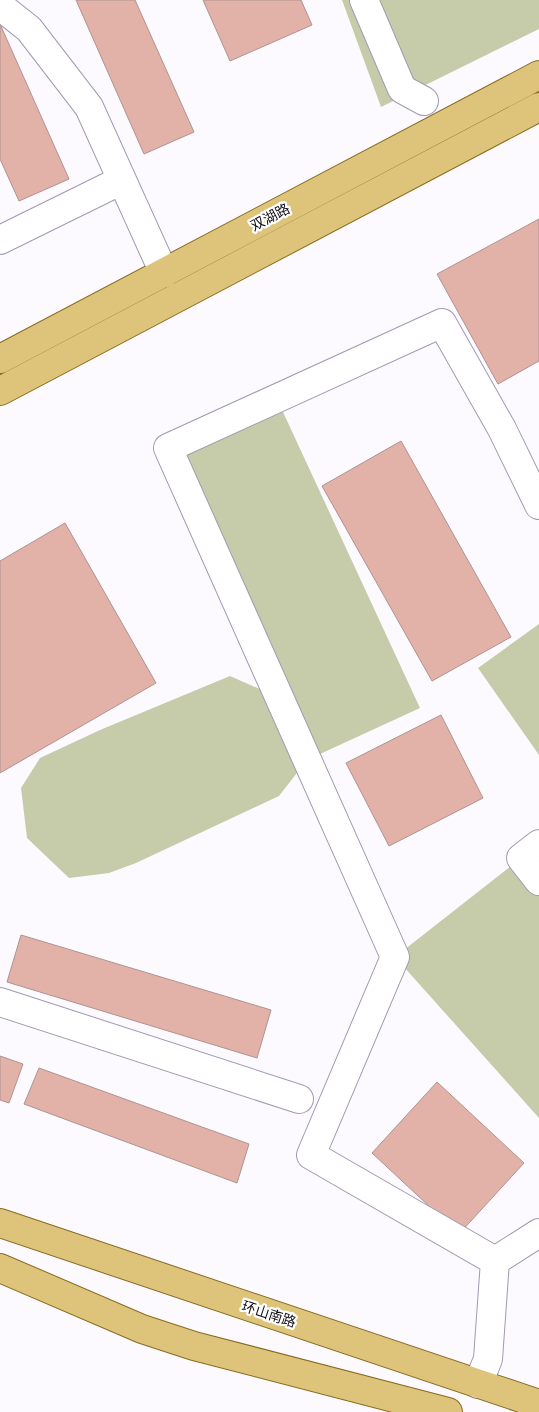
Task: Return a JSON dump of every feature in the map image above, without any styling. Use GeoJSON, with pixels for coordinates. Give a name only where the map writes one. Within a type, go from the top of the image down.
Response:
{"type":"FeatureCollection","features":[{"type":"Feature","properties":{"kind":"main road","name":"双湖路"},"geometry":{"type":"LineString","coordinates":[[0,359],[539,74]]}},
{"type":"Feature","properties":{"kind":"main road","name":"双湖路"},"geometry":{"type":"LineString","coordinates":[[0,391],[539,107]]}},
{"type":"Feature","properties":{"kind":"main road","name":"环山南路"},"geometry":{"type":"LineString","coordinates":[[0,1224],[539,1404]]}},
{"type":"Feature","properties":{"kind":"main road"},"geometry":{"type":"LineString","coordinates":[[0,1268],[142,1329],[194,1346],[448,1412]]}},
{"type":"Feature","properties":{"kind":"lane"},"geometry":{"type":"LineString","coordinates":[[364,0],[402,88],[424,101]]}},
{"type":"Feature","properties":{"kind":"lane"},"geometry":{"type":"LineString","coordinates":[[0,6],[29,29],[89,107],[164,273]]}},
{"type":"Feature","properties":{"kind":"lane"},"geometry":{"type":"LineString","coordinates":[[0,240],[122,180]]}},
{"type":"Feature","properties":{"kind":"lane"},"geometry":{"type":"LineString","coordinates":[[494,1261],[311,1155],[394,957],[168,448],[442,323],[502,429],[539,505]]}},
{"type":"Feature","properties":{"kind":"lane"},"geometry":{"type":"LineString","coordinates":[[539,844],[521,858],[539,881]]}},
{"type":"Feature","properties":{"kind":"lane"},"geometry":{"type":"LineString","coordinates":[[0,1002],[299,1099]]}},
{"type":"Feature","properties":{"kind":"lane"},"geometry":{"type":"LineString","coordinates":[[494,1261],[539,1234]]}},
{"type":"Feature","properties":{"kind":"lane"},"geometry":{"type":"LineString","coordinates":[[478,1384],[488,1359],[494,1261]]}},
{"type":"Feature","properties":{"kind":"green space"},"geometry":{"type":"Polygon","coordinates":[[[342,0],[539,0],[539,29],[381,107],[342,0]]]}},
{"type":"Feature","properties":{"kind":"green space"},"geometry":{"type":"Polygon","coordinates":[[[277,399],[420,708],[307,760],[279,796],[136,863],[109,873],[69,878],[27,838],[21,788],[40,758],[100,730],[230,676],[278,697],[168,448],[277,399]]]}},
{"type":"Feature","properties":{"kind":"green space"},"geometry":{"type":"Polygon","coordinates":[[[539,624],[539,755],[478,668],[539,624]]]}},
{"type":"Feature","properties":{"kind":"green space"},"geometry":{"type":"Polygon","coordinates":[[[521,858],[539,881],[539,1118],[395,957],[521,858]]]}},
{"type":"Feature","properties":{"kind":"building"},"geometry":{"type":"Polygon","coordinates":[[[76,0],[135,0],[194,132],[144,154],[76,0]]]}},
{"type":"Feature","properties":{"kind":"building"},"geometry":{"type":"Polygon","coordinates":[[[203,0],[301,0],[312,25],[230,61],[203,0]]]}},
{"type":"Feature","properties":{"kind":"building"},"geometry":{"type":"Polygon","coordinates":[[[0,24],[69,179],[19,201],[0,159],[0,24]]]}},
{"type":"Feature","properties":{"kind":"building"},"geometry":{"type":"Polygon","coordinates":[[[539,219],[539,361],[498,384],[437,274],[539,219]]]}},
{"type":"Feature","properties":{"kind":"building"},"geometry":{"type":"Polygon","coordinates":[[[401,441],[511,637],[432,681],[322,486],[401,441]]]}},
{"type":"Feature","properties":{"kind":"building"},"geometry":{"type":"Polygon","coordinates":[[[65,523],[156,683],[0,773],[0,561],[65,523]]]}},
{"type":"Feature","properties":{"kind":"building"},"geometry":{"type":"Polygon","coordinates":[[[441,715],[483,798],[389,846],[346,763],[441,715]]]}},
{"type":"Feature","properties":{"kind":"building"},"geometry":{"type":"Polygon","coordinates":[[[21,935],[271,1010],[257,1058],[7,982],[21,935]]]}},
{"type":"Feature","properties":{"kind":"building"},"geometry":{"type":"Polygon","coordinates":[[[0,1056],[23,1064],[9,1103],[0,1100],[0,1056]]]}},
{"type":"Feature","properties":{"kind":"building"},"geometry":{"type":"Polygon","coordinates":[[[39,1068],[249,1144],[237,1183],[24,1104],[39,1068]]]}},
{"type":"Feature","properties":{"kind":"building"},"geometry":{"type":"Polygon","coordinates":[[[437,1082],[524,1163],[459,1234],[372,1153],[437,1082]]]}}]}
